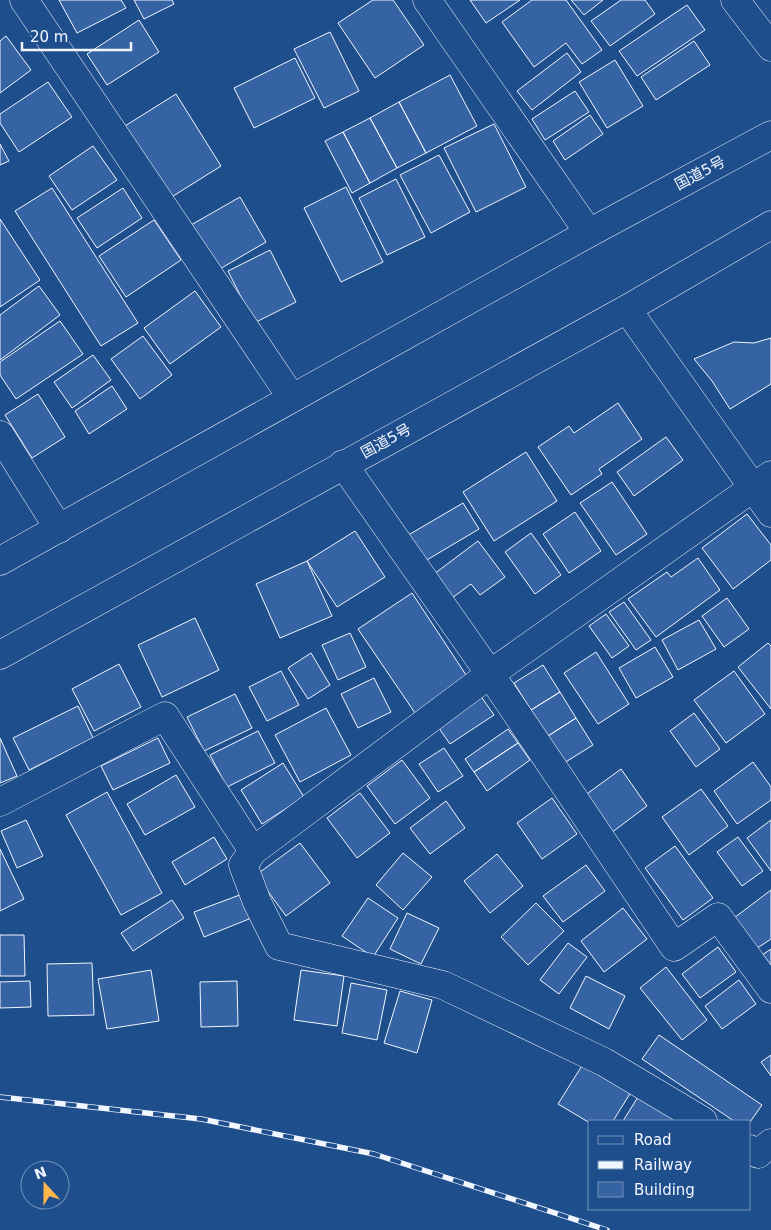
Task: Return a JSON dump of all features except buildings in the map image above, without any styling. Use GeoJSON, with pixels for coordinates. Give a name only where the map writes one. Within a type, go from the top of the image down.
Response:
{"type":"FeatureCollection","features":[{"type":"Feature","properties":{"kind":"main road"},"geometry":{"type":"LineString","coordinates":[[24,0],[292,398]]}},
{"type":"Feature","properties":{"kind":"main road"},"geometry":{"type":"LineString","coordinates":[[428,0],[589,233]]}},
{"type":"Feature","properties":{"kind":"main road"},"geometry":{"type":"LineString","coordinates":[[735,0],[771,47]]}},
{"type":"Feature","properties":{"kind":"main road","name":"国道5号"},"geometry":{"type":"LineString","coordinates":[[0,561],[589,233],[771,135]]}},
{"type":"Feature","properties":{"kind":"main road","name":"国道5号"},"geometry":{"type":"LineString","coordinates":[[0,655],[343,464],[627,309],[771,225]]}},
{"type":"Feature","properties":{"kind":"main road"},"geometry":{"type":"LineString","coordinates":[[627,309],[762,481],[771,513]]}},
{"type":"Feature","properties":{"kind":"main road"},"geometry":{"type":"LineString","coordinates":[[0,435],[59,529]]}},
{"type":"Feature","properties":{"kind":"main road"},"geometry":{"type":"LineString","coordinates":[[343,464],[490,674],[674,947],[718,917],[771,989]]}},
{"type":"Feature","properties":{"kind":"main road"},"geometry":{"type":"LineString","coordinates":[[701,1120],[604,1062],[443,985],[279,946],[257,902],[242,865],[253,851],[490,674],[762,481]]}},
{"type":"Feature","properties":{"kind":"main road"},"geometry":{"type":"LineString","coordinates":[[0,802],[165,716],[253,851]]}},
{"type":"Feature","properties":{"kind":"main road"},"geometry":{"type":"LineString","coordinates":[[751,1150],[758,1154],[771,1143]]}},
{"type":"Feature","properties":{"kind":"railway"},"geometry":{"type":"LineString","coordinates":[[0,1097],[201,1119],[374,1154],[607,1230]]}}]}
